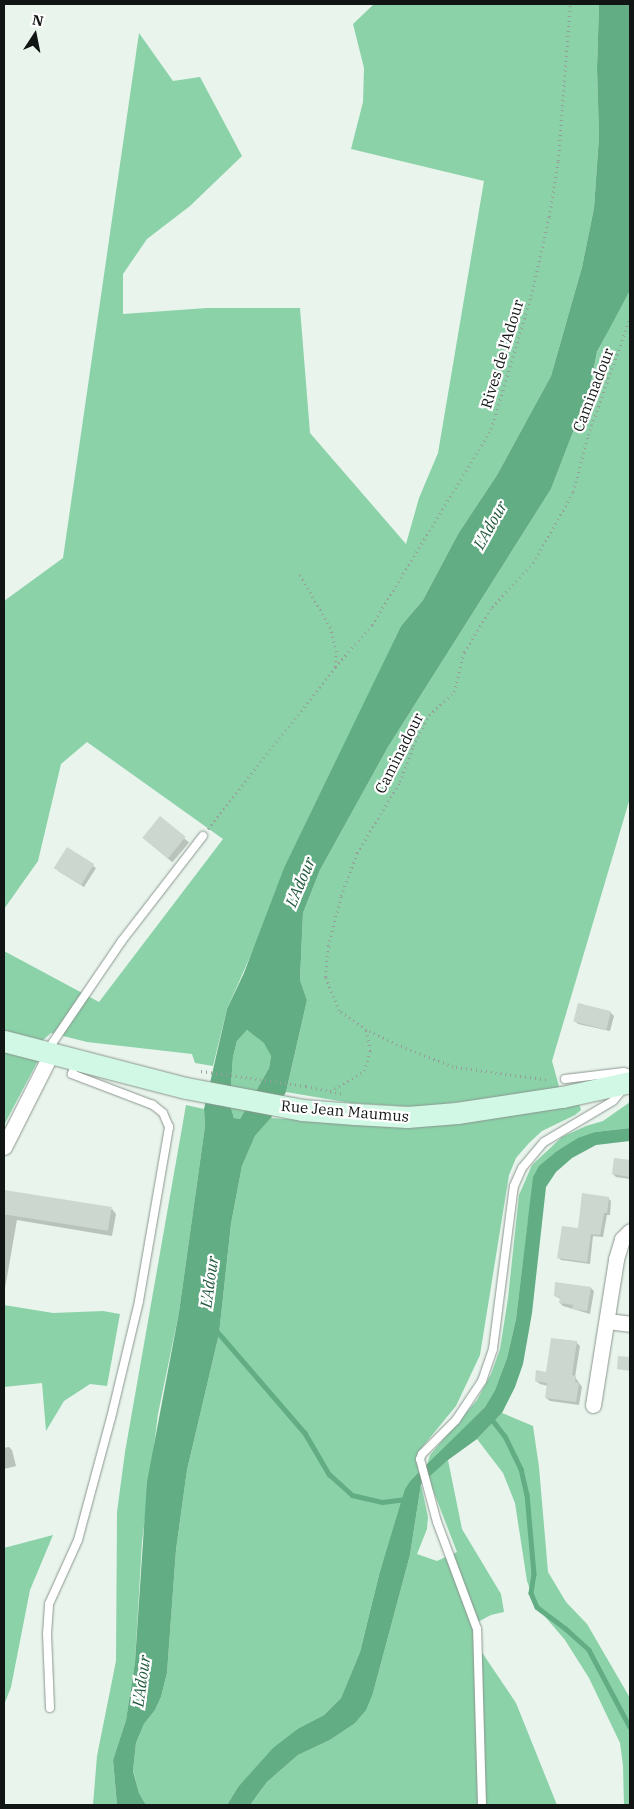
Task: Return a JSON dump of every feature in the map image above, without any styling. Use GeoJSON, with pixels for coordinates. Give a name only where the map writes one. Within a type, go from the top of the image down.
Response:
{"type":"FeatureCollection","features":[{"type":"Feature","properties":{"kind":"main road","name":"Rue Jean Maumus"},"geometry":{"type":"LineString","coordinates":[[4,1041],[76,1058],[190,1079],[302,1110],[407,1117],[449,1114],[562,1097],[629,1080]]}},
{"type":"Feature","properties":{"kind":"street"},"geometry":{"type":"LineString","coordinates":[[4,1147],[50,1051]]}},
{"type":"Feature","properties":{"kind":"street"},"geometry":{"type":"LineString","coordinates":[[593,1405],[616,1258],[622,1239],[630,1231]]}},
{"type":"Feature","properties":{"kind":"street"},"geometry":{"type":"LineString","coordinates":[[607,1321],[630,1324]]}},
{"type":"Feature","properties":{"kind":"lane"},"geometry":{"type":"LineString","coordinates":[[50,1051],[69,1015],[121,942],[203,836]]}},
{"type":"Feature","properties":{"kind":"lane"},"geometry":{"type":"LineString","coordinates":[[50,1708],[47,1634],[49,1604],[78,1540],[112,1418],[139,1301],[169,1127],[163,1113],[153,1105],[72,1074],[76,1058]]}},
{"type":"Feature","properties":{"kind":"lane"},"geometry":{"type":"LineString","coordinates":[[482,1805],[476,1629],[437,1522],[421,1466],[422,1454],[456,1420],[482,1381],[490,1357],[514,1186],[522,1168],[544,1142],[613,1101],[619,1096],[629,1080],[624,1072],[565,1079]]}},
{"type":"Feature","properties":{"kind":"path","name":"Rives de l'Adour"},"geometry":{"type":"LineString","coordinates":[[203,836],[335,667],[372,625],[491,429],[531,296],[549,217],[558,161],[570,4]]}},
{"type":"Feature","properties":{"kind":"path","name":"Caminadour"},"geometry":{"type":"LineString","coordinates":[[565,1079],[553,1081],[453,1067],[397,1046],[366,1030],[339,1011],[325,977],[328,946],[341,896],[357,853],[400,782],[413,746],[429,715],[454,692],[464,652],[492,608],[533,563],[573,492],[588,435],[630,318]]}},
{"type":"Feature","properties":{"kind":"path"},"geometry":{"type":"LineString","coordinates":[[300,575],[330,628],[336,652],[335,667]]}},
{"type":"Feature","properties":{"kind":"path"},"geometry":{"type":"LineString","coordinates":[[328,1092],[364,1071],[370,1051],[366,1030]]}},
{"type":"Feature","properties":{"kind":"path"},"geometry":{"type":"LineString","coordinates":[[190,1079],[306,1086]]}},
{"type":"Feature","properties":{"kind":"shaded area"},"geometry":{"type":"Polygon","coordinates":[[[374,4],[599,4],[597,69],[599,136],[594,208],[582,267],[551,376],[497,475],[458,534],[423,600],[401,626],[336,762],[227,1009],[213,1066],[195,1063],[192,1054],[87,1042],[51,1033],[42,1041],[4,1035],[4,951],[99,1002],[223,839],[87,742],[61,764],[38,861],[4,909],[4,601],[63,558],[139,33],[173,81],[200,77],[242,156],[190,206],[147,239],[123,274],[123,314],[207,308],[300,308],[310,433],[406,544],[419,498],[438,453],[484,181],[351,149],[363,102],[364,68],[353,24],[374,4]]]}},
{"type":"Feature","properties":{"kind":"shaded area"},"geometry":{"type":"Polygon","coordinates":[[[630,285],[630,798],[552,1061],[560,1090],[417,1107],[351,1103],[286,1092],[307,1000],[300,980],[303,913],[320,870],[388,747],[551,489],[590,388],[597,353],[630,285]]]}},
{"type":"Feature","properties":{"kind":"shaded area"},"geometry":{"type":"Polygon","coordinates":[[[247,1030],[265,1043],[271,1056],[269,1068],[240,1119],[234,1118],[231,1108],[233,1057],[237,1041],[247,1030]]]}},
{"type":"Feature","properties":{"kind":"shaded area"},"geometry":{"type":"Polygon","coordinates":[[[4,1046],[40,1057],[4,1125],[4,1046]]]}},
{"type":"Feature","properties":{"kind":"shaded area"},"geometry":{"type":"Polygon","coordinates":[[[630,1102],[630,1128],[595,1132],[557,1151],[528,1221],[516,1319],[507,1358],[495,1390],[485,1407],[427,1465],[430,1455],[477,1400],[491,1374],[500,1349],[508,1298],[519,1195],[532,1165],[562,1137],[586,1126],[603,1121],[630,1102]]]}},
{"type":"Feature","properties":{"kind":"shaded area"},"geometry":{"type":"Polygon","coordinates":[[[579,1103],[581,1110],[575,1115],[542,1131],[529,1143],[516,1158],[509,1175],[480,1355],[456,1406],[419,1451],[417,1457],[419,1473],[411,1480],[379,1575],[360,1652],[341,1698],[324,1715],[299,1728],[238,1787],[227,1805],[146,1805],[139,1793],[133,1770],[136,1743],[144,1724],[155,1710],[161,1697],[167,1673],[176,1550],[187,1470],[219,1334],[231,1224],[242,1166],[255,1136],[271,1118],[317,1121],[579,1103]]]}},
{"type":"Feature","properties":{"kind":"shaded area"},"geometry":{"type":"Polygon","coordinates":[[[186,1105],[204,1109],[205,1126],[179,1312],[158,1414],[142,1542],[135,1662],[126,1720],[113,1760],[117,1805],[93,1805],[97,1756],[116,1661],[117,1512],[125,1452],[186,1105]]]}},
{"type":"Feature","properties":{"kind":"shaded area"},"geometry":{"type":"Polygon","coordinates":[[[4,1305],[53,1313],[103,1311],[120,1314],[107,1386],[90,1384],[64,1401],[46,1431],[42,1383],[4,1387],[4,1305]]]}},
{"type":"Feature","properties":{"kind":"shaded area"},"geometry":{"type":"Polygon","coordinates":[[[502,1413],[533,1426],[539,1467],[548,1572],[566,1602],[587,1624],[630,1698],[630,1805],[624,1805],[623,1766],[620,1743],[589,1678],[565,1640],[536,1606],[527,1581],[515,1503],[503,1473],[477,1439],[502,1413]]]}},
{"type":"Feature","properties":{"kind":"shaded area"},"geometry":{"type":"Polygon","coordinates":[[[448,1460],[462,1529],[501,1594],[504,1612],[491,1615],[472,1625],[479,1648],[516,1703],[557,1805],[250,1805],[267,1782],[298,1755],[330,1740],[354,1724],[373,1693],[410,1555],[421,1484],[428,1517],[427,1529],[417,1554],[437,1561],[457,1552],[428,1477],[448,1460]]]}},
{"type":"Feature","properties":{"kind":"shaded area"},"geometry":{"type":"Polygon","coordinates":[[[53,1535],[30,1590],[11,1687],[4,1705],[4,1548],[53,1535]]]}},
{"type":"Feature","properties":{"kind":"water","name":"L'Adour"},"geometry":{"type":"Polygon","coordinates":[[[599,4],[630,4],[630,290],[597,352],[590,388],[551,489],[388,747],[320,870],[303,913],[300,980],[307,1000],[286,1092],[271,1118],[255,1136],[242,1166],[231,1224],[219,1334],[187,1470],[176,1550],[167,1673],[161,1697],[155,1710],[144,1724],[136,1743],[133,1771],[139,1793],[146,1805],[117,1805],[113,1760],[126,1720],[135,1662],[147,1482],[179,1312],[205,1126],[204,1109],[227,1009],[244,973],[284,868],[401,626],[423,600],[458,534],[497,475],[551,376],[582,267],[594,208],[599,136],[597,69],[599,4]],[[247,1030],[237,1041],[233,1057],[231,1083],[231,1108],[234,1118],[240,1119],[269,1068],[271,1056],[264,1043],[247,1030]]]}},
{"type":"Feature","properties":{"kind":"water"},"geometry":{"type":"Polygon","coordinates":[[[630,1128],[630,1141],[596,1145],[572,1158],[556,1172],[546,1187],[532,1313],[523,1364],[515,1387],[502,1413],[477,1439],[448,1460],[421,1484],[410,1555],[373,1693],[366,1710],[354,1724],[330,1740],[298,1755],[267,1782],[250,1805],[227,1805],[238,1787],[273,1748],[299,1728],[324,1715],[341,1698],[360,1652],[379,1575],[405,1489],[411,1480],[485,1407],[495,1390],[507,1358],[516,1319],[533,1177],[539,1166],[557,1151],[578,1138],[595,1132],[630,1128]]]}},
{"type":"Feature","properties":{"kind":"building"},"geometry":{"type":"Polygon","coordinates":[[[160,816],[186,837],[168,859],[142,838],[160,816]]]}},
{"type":"Feature","properties":{"kind":"building"},"geometry":{"type":"Polygon","coordinates":[[[67,847],[94,864],[81,885],[54,868],[67,847]]]}},
{"type":"Feature","properties":{"kind":"building"},"geometry":{"type":"Polygon","coordinates":[[[578,1003],[611,1011],[606,1030],[573,1021],[578,1003]]]}},
{"type":"Feature","properties":{"kind":"building"},"geometry":{"type":"Polygon","coordinates":[[[614,1158],[630,1160],[630,1177],[612,1174],[614,1158]]]}},
{"type":"Feature","properties":{"kind":"building"},"geometry":{"type":"Polygon","coordinates":[[[4,1190],[112,1207],[108,1231],[4,1214],[4,1190]]]}},
{"type":"Feature","properties":{"kind":"building"},"geometry":{"type":"Polygon","coordinates":[[[582,1193],[609,1197],[607,1213],[604,1213],[600,1235],[591,1234],[587,1262],[557,1258],[562,1226],[578,1228],[582,1193]]]}},
{"type":"Feature","properties":{"kind":"building"},"geometry":{"type":"Polygon","coordinates":[[[555,1282],[591,1287],[587,1311],[572,1309],[573,1305],[559,1303],[560,1297],[554,1296],[555,1282]]]}},
{"type":"Feature","properties":{"kind":"building"},"geometry":{"type":"Polygon","coordinates":[[[551,1338],[577,1341],[572,1375],[576,1376],[575,1382],[579,1383],[576,1402],[545,1398],[547,1383],[535,1381],[536,1370],[546,1372],[551,1338]]]}},
{"type":"Feature","properties":{"kind":"building"},"geometry":{"type":"Polygon","coordinates":[[[618,1356],[630,1357],[630,1371],[617,1369],[618,1356]]]}},
{"type":"Feature","properties":{"kind":"waterway"},"geometry":{"type":"LineString","coordinates":[[216,1330],[305,1433],[329,1474],[352,1495],[382,1502],[406,1499]]}},
{"type":"Feature","properties":{"kind":"waterway"},"geometry":{"type":"LineString","coordinates":[[490,1417],[505,1436],[521,1469],[527,1494],[534,1574],[531,1593],[537,1607],[566,1629],[589,1650],[630,1727]]}}]}
